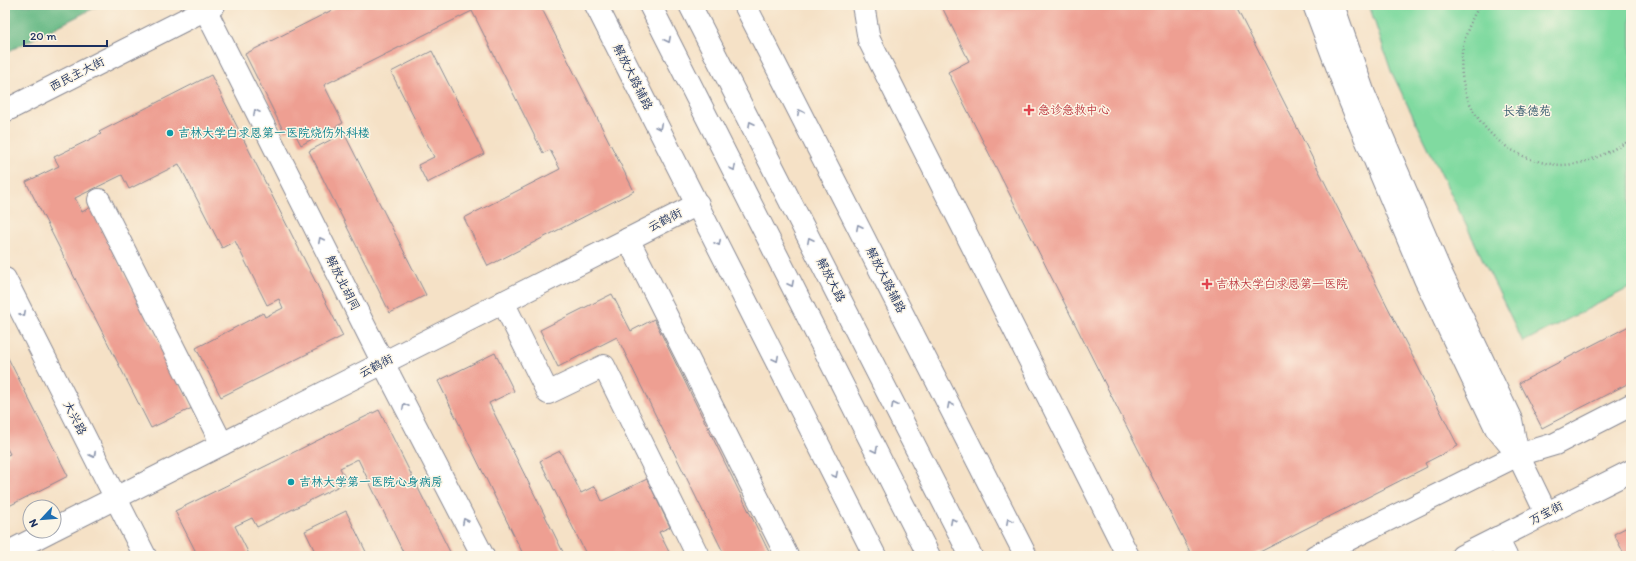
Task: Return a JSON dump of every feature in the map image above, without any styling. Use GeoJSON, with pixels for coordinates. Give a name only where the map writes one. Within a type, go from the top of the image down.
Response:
{"type":"FeatureCollection","features":[{"type":"Feature","properties":{"kind":"street","name":"解放大路辅路"},"geometry":{"type":"LineString","coordinates":[[596,5],[876,556]]}},
{"type":"Feature","properties":{"kind":"street"},"geometry":{"type":"LineString","coordinates":[[650,5],[929,556]]}},
{"type":"Feature","properties":{"kind":"street","name":"解放大路"},"geometry":{"type":"LineString","coordinates":[[690,5],[971,556]]}},
{"type":"Feature","properties":{"kind":"street","name":"解放大路辅路"},"geometry":{"type":"LineString","coordinates":[[745,5],[1026,556]]}},
{"type":"Feature","properties":{"kind":"street"},"geometry":{"type":"LineString","coordinates":[[863,5],[869,40],[1128,556]]}},
{"type":"Feature","properties":{"kind":"street"},"geometry":{"type":"LineString","coordinates":[[1314,5],[1350,101],[1425,279],[1496,428],[1518,456],[1546,513]]}},
{"type":"Feature","properties":{"kind":"street"},"geometry":{"type":"LineString","coordinates":[[1333,5],[1364,94],[1435,259],[1511,420],[1518,456]]}},
{"type":"Feature","properties":{"kind":"street","name":"西民主大街"},"geometry":{"type":"LineString","coordinates":[[5,111],[209,7]]}},
{"type":"Feature","properties":{"kind":"street","name":"解放北胡同"},"geometry":{"type":"LineString","coordinates":[[209,7],[383,363],[483,556]]}},
{"type":"Feature","properties":{"kind":"street"},"geometry":{"type":"LineString","coordinates":[[99,200],[222,444]]}},
{"type":"Feature","properties":{"kind":"street","name":"云鹤街"},"geometry":{"type":"LineString","coordinates":[[62,525],[698,204]]}},
{"type":"Feature","properties":{"kind":"street"},"geometry":{"type":"LineString","coordinates":[[628,239],[787,556]]}},
{"type":"Feature","properties":{"kind":"street","name":"大兴路"},"geometry":{"type":"LineString","coordinates":[[5,279],[145,556]]}},
{"type":"Feature","properties":{"kind":"street"},"geometry":{"type":"LineString","coordinates":[[503,302],[548,393],[604,366],[698,556]]}},
{"type":"Feature","properties":{"kind":"street"},"geometry":{"type":"LineString","coordinates":[[1315,556],[1518,456],[1555,444],[1631,405]]}},
{"type":"Feature","properties":{"kind":"street","name":"万宝街"},"geometry":{"type":"LineString","coordinates":[[1462,556],[1501,547],[1546,513],[1631,471]]}},
{"type":"Feature","properties":{"kind":"street"},"geometry":{"type":"LineString","coordinates":[[5,554],[34,539]]}},
{"type":"Feature","properties":{"kind":"path"},"geometry":{"type":"LineString","coordinates":[[1481,5],[1469,26],[1463,46],[1462,66],[1464,86],[1471,106],[1481,124],[1495,139],[1512,152],[1552,165],[1573,164],[1593,160],[1631,140]]}},
{"type":"Feature","properties":{"kind":"green space"},"geometry":{"type":"Polygon","coordinates":[[[5,5],[100,5],[5,53],[5,5]]]}},
{"type":"Feature","properties":{"kind":"green space","name":"长春德苑"},"geometry":{"type":"Polygon","coordinates":[[[1369,5],[1631,5],[1631,287],[1523,342],[1391,71],[1369,5]]]}},
{"type":"Feature","properties":{"kind":"building"},"geometry":{"type":"Polygon","coordinates":[[[342,5],[540,5],[634,191],[488,266],[464,218],[560,169],[550,150],[543,153],[472,11],[324,85],[343,123],[301,145],[292,128],[284,132],[245,54],[342,5]]]}},
{"type":"Feature","properties":{"kind":"building"},"geometry":{"type":"Polygon","coordinates":[[[941,5],[1235,5],[1458,446],[1425,463],[1427,467],[1252,556],[1192,556],[948,72],[969,61],[941,5]]]}},
{"type":"Feature","properties":{"kind":"building"},"geometry":{"type":"Polygon","coordinates":[[[432,51],[484,154],[427,183],[418,165],[434,157],[391,72],[432,51]]]}},
{"type":"Feature","properties":{"kind":"building"},"geometry":{"type":"Polygon","coordinates":[[[211,75],[343,336],[221,397],[196,348],[263,313],[265,317],[283,308],[279,299],[267,305],[235,241],[222,248],[179,164],[129,189],[122,175],[75,198],[82,212],[91,207],[192,408],[151,428],[26,182],[59,166],[54,157],[101,134],[99,132],[211,75]]]}},
{"type":"Feature","properties":{"kind":"building"},"geometry":{"type":"Polygon","coordinates":[[[344,133],[426,295],[390,313],[309,151],[344,133]]]}},
{"type":"Feature","properties":{"kind":"building"},"geometry":{"type":"Polygon","coordinates":[[[612,294],[631,331],[654,319],[771,556],[725,556],[617,337],[558,367],[540,330],[612,294]]]}},
{"type":"Feature","properties":{"kind":"building"},"geometry":{"type":"Polygon","coordinates":[[[1631,325],[1631,382],[1542,428],[1519,383],[1631,325]]]}},
{"type":"Feature","properties":{"kind":"building"},"geometry":{"type":"Polygon","coordinates":[[[5,352],[68,476],[5,508],[5,456],[10,454],[5,445],[5,352]]]}},
{"type":"Feature","properties":{"kind":"building"},"geometry":{"type":"Polygon","coordinates":[[[495,353],[514,391],[489,403],[565,556],[524,556],[438,381],[495,353]]]}},
{"type":"Feature","properties":{"kind":"building"},"geometry":{"type":"Polygon","coordinates":[[[379,410],[452,556],[405,556],[358,459],[340,468],[347,482],[257,527],[252,518],[235,526],[250,556],[198,556],[175,511],[379,410]]]}},
{"type":"Feature","properties":{"kind":"building"},"geometry":{"type":"Polygon","coordinates":[[[560,451],[581,493],[595,486],[602,501],[647,479],[670,527],[659,532],[671,556],[587,556],[540,461],[560,451]]]}},
{"type":"Feature","properties":{"kind":"building"},"geometry":{"type":"Polygon","coordinates":[[[346,511],[368,556],[317,556],[305,531],[346,511]]]}},
{"type":"Feature","properties":{"kind":"building"},"geometry":{"type":"Polygon","coordinates":[[[1631,525],[1631,556],[1625,556],[1614,534],[1631,525]]]}},
{"type":"Feature","properties":{"kind":"place","name":"急诊急救中心"},"geometry":{"type":"Point","coordinates":[1029,110]}},
{"type":"Feature","properties":{"kind":"place","name":"吉林大学白求恩第一医院烧伤外科楼"},"geometry":{"type":"Point","coordinates":[170,133]}},
{"type":"Feature","properties":{"kind":"place","name":"吉林大学白求恩第一医院"},"geometry":{"type":"Point","coordinates":[1207,284]}},
{"type":"Feature","properties":{"kind":"place","name":"吉林大学第一医院心身病房"},"geometry":{"type":"Point","coordinates":[291,482]}}]}
